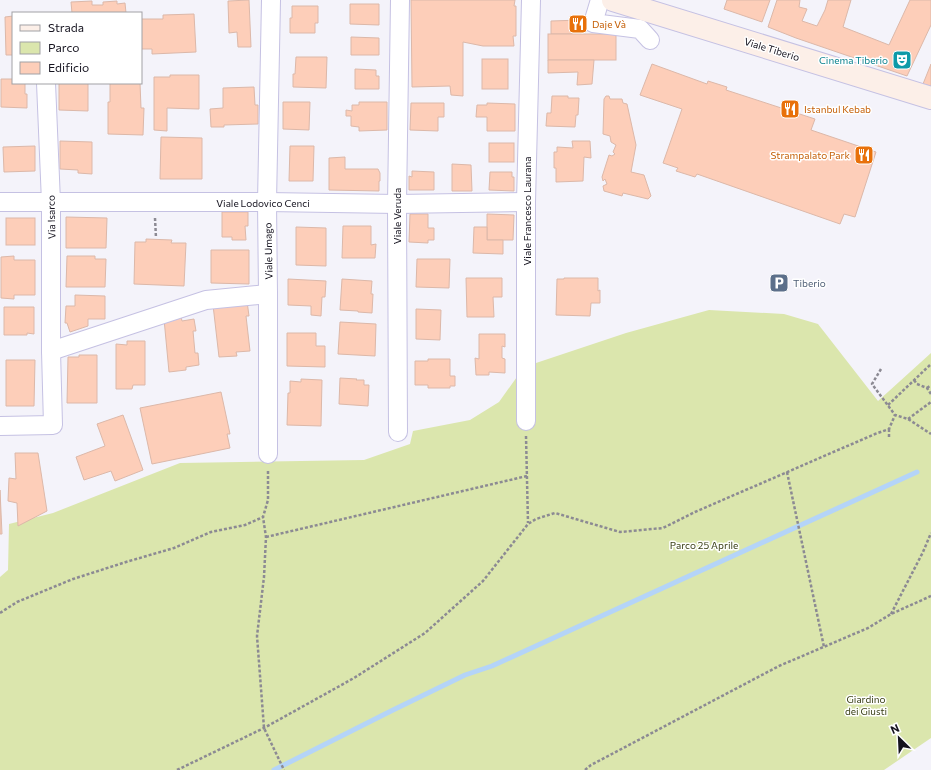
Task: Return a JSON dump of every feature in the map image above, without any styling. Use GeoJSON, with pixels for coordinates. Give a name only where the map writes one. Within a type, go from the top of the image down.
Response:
{"type":"FeatureCollection","features":[{"type":"Feature","properties":{"kind":"street","name":"Viale Umago"},"geometry":{"type":"LineString","coordinates":[[268,454],[267,202],[271,0]]}},
{"type":"Feature","properties":{"kind":"street","name":"Viale Veruda"},"geometry":{"type":"LineString","coordinates":[[398,432],[397,204],[400,0]]}},
{"type":"Feature","properties":{"kind":"street","name":"Viale Francesco Laurana"},"geometry":{"type":"LineString","coordinates":[[526,421],[526,202],[532,0]]}},
{"type":"Feature","properties":{"kind":"street","name":"Viale Tiberio"},"geometry":{"type":"LineString","coordinates":[[650,40],[640,29],[593,23],[618,2],[931,98]]}},
{"type":"Feature","properties":{"kind":"street","name":"Via Isarco"},"geometry":{"type":"LineString","coordinates":[[0,426],[53,425],[51,351],[52,202],[46,84]]}},
{"type":"Feature","properties":{"kind":"street","name":"Viale Lodovico Cenci"},"geometry":{"type":"LineString","coordinates":[[0,202],[267,202],[397,204],[526,202]]}},
{"type":"Feature","properties":{"kind":"street"},"geometry":{"type":"LineString","coordinates":[[51,351],[206,300],[268,294]]}},
{"type":"Feature","properties":{"kind":"path"},"geometry":{"type":"LineString","coordinates":[[155,216],[156,238]]}},
{"type":"Feature","properties":{"kind":"path"},"geometry":{"type":"LineString","coordinates":[[888,405],[931,364]]}},
{"type":"Feature","properties":{"kind":"path"},"geometry":{"type":"LineString","coordinates":[[881,369],[872,384],[895,415],[908,419],[931,434]]}},
{"type":"Feature","properties":{"kind":"path"},"geometry":{"type":"LineString","coordinates":[[914,380],[917,384],[927,388],[931,394]]}},
{"type":"Feature","properties":{"kind":"path"},"geometry":{"type":"LineString","coordinates":[[927,388],[931,385]]}},
{"type":"Feature","properties":{"kind":"path"},"geometry":{"type":"LineString","coordinates":[[908,419],[931,402]]}},
{"type":"Feature","properties":{"kind":"path"},"geometry":{"type":"LineString","coordinates":[[889,439],[889,429],[895,415]]}},
{"type":"Feature","properties":{"kind":"path"},"geometry":{"type":"LineString","coordinates":[[526,421],[528,524]]}},
{"type":"Feature","properties":{"kind":"path"},"geometry":{"type":"LineString","coordinates":[[177,770],[264,728],[354,678],[425,633],[483,581],[528,524],[536,519],[555,513],[620,532],[663,528],[695,512],[889,429]]}},
{"type":"Feature","properties":{"kind":"path"},"geometry":{"type":"LineString","coordinates":[[268,454],[268,500],[263,517],[266,536],[264,577],[257,636],[264,728],[284,770]]}},
{"type":"Feature","properties":{"kind":"path"},"geometry":{"type":"LineString","coordinates":[[787,472],[824,647]]}},
{"type":"Feature","properties":{"kind":"path"},"geometry":{"type":"LineString","coordinates":[[266,536],[527,476]]}},
{"type":"Feature","properties":{"kind":"path"},"geometry":{"type":"LineString","coordinates":[[0,613],[17,602],[73,579],[174,548],[211,532],[244,525],[263,517]]}},
{"type":"Feature","properties":{"kind":"path"},"geometry":{"type":"LineString","coordinates":[[891,614],[923,552],[931,533]]}},
{"type":"Feature","properties":{"kind":"path"},"geometry":{"type":"LineString","coordinates":[[585,770],[591,765],[779,666],[868,628],[891,614],[931,596]]}},
{"type":"Feature","properties":{"kind":"green space","name":"Parco 25 Aprile"},"geometry":{"type":"Polygon","coordinates":[[[709,310],[784,314],[818,324],[878,401],[931,353],[931,738],[884,770],[0,770],[0,577],[8,570],[9,524],[53,513],[180,463],[364,460],[410,444],[413,431],[470,420],[499,402],[524,367],[626,333],[709,310]]]}},
{"type":"Feature","properties":{"kind":"building"},"geometry":{"type":"Polygon","coordinates":[[[249,0],[251,47],[238,47],[237,32],[229,33],[228,1],[249,0]]]}},
{"type":"Feature","properties":{"kind":"building"},"geometry":{"type":"Polygon","coordinates":[[[411,0],[515,0],[516,36],[513,36],[514,46],[483,46],[463,42],[463,96],[451,95],[450,86],[412,87],[411,0]]]}},
{"type":"Feature","properties":{"kind":"building"},"geometry":{"type":"Polygon","coordinates":[[[727,0],[770,0],[762,22],[724,9],[727,0]]]}},
{"type":"Feature","properties":{"kind":"building"},"geometry":{"type":"Polygon","coordinates":[[[777,0],[800,0],[799,7],[807,9],[802,21],[817,26],[828,0],[851,0],[843,27],[889,45],[910,0],[931,0],[931,25],[907,76],[768,27],[777,0]]]}},
{"type":"Feature","properties":{"kind":"building"},"geometry":{"type":"Polygon","coordinates":[[[92,1],[92,5],[103,5],[103,2],[117,1],[117,4],[125,3],[126,12],[72,12],[71,2],[92,1]]]}},
{"type":"Feature","properties":{"kind":"building"},"geometry":{"type":"Polygon","coordinates":[[[350,4],[379,4],[379,25],[350,24],[350,4]]]}},
{"type":"Feature","properties":{"kind":"building"},"geometry":{"type":"Polygon","coordinates":[[[292,6],[318,6],[318,23],[315,23],[315,33],[290,33],[292,6]]]}},
{"type":"Feature","properties":{"kind":"building"},"geometry":{"type":"Polygon","coordinates":[[[194,14],[196,52],[152,54],[152,49],[142,49],[142,19],[163,19],[163,15],[194,14]]]}},
{"type":"Feature","properties":{"kind":"building"},"geometry":{"type":"Polygon","coordinates":[[[12,16],[12,55],[6,55],[5,17],[12,16]]]}},
{"type":"Feature","properties":{"kind":"building"},"geometry":{"type":"Polygon","coordinates":[[[581,20],[581,34],[551,34],[551,21],[581,20]]]}},
{"type":"Feature","properties":{"kind":"building"},"geometry":{"type":"Polygon","coordinates":[[[548,34],[616,34],[616,60],[548,60],[548,34]]]}},
{"type":"Feature","properties":{"kind":"building"},"geometry":{"type":"Polygon","coordinates":[[[351,37],[379,38],[379,55],[351,55],[351,37]]]}},
{"type":"Feature","properties":{"kind":"building"},"geometry":{"type":"Polygon","coordinates":[[[296,57],[327,57],[326,88],[293,87],[293,74],[295,74],[296,57]]]}},
{"type":"Feature","properties":{"kind":"building"},"geometry":{"type":"Polygon","coordinates":[[[482,59],[508,59],[508,89],[482,89],[482,59]]]}},
{"type":"Feature","properties":{"kind":"building"},"geometry":{"type":"Polygon","coordinates":[[[548,60],[594,60],[592,84],[577,85],[578,72],[548,73],[548,60]]]}},
{"type":"Feature","properties":{"kind":"building"},"geometry":{"type":"Polygon","coordinates":[[[652,64],[707,84],[708,81],[727,87],[726,90],[815,119],[811,130],[876,152],[855,217],[844,214],[840,224],[697,174],[695,177],[676,171],[678,168],[663,163],[682,109],[640,95],[652,64]]]}},
{"type":"Feature","properties":{"kind":"building"},"geometry":{"type":"Polygon","coordinates":[[[931,64],[931,86],[923,84],[931,64]]]}},
{"type":"Feature","properties":{"kind":"building"},"geometry":{"type":"Polygon","coordinates":[[[355,69],[376,70],[376,76],[379,76],[379,89],[355,89],[355,69]]]}},
{"type":"Feature","properties":{"kind":"building"},"geometry":{"type":"Polygon","coordinates":[[[170,75],[199,75],[199,109],[167,108],[167,131],[154,130],[154,77],[170,77],[170,75]]]}},
{"type":"Feature","properties":{"kind":"building"},"geometry":{"type":"Polygon","coordinates":[[[1,79],[12,79],[12,84],[25,84],[27,108],[1,107],[1,79]]]}},
{"type":"Feature","properties":{"kind":"building"},"geometry":{"type":"Polygon","coordinates":[[[59,84],[88,84],[88,111],[59,110],[59,84]]]}},
{"type":"Feature","properties":{"kind":"building"},"geometry":{"type":"Polygon","coordinates":[[[110,84],[140,84],[141,108],[144,108],[143,135],[108,134],[108,102],[110,102],[110,84]]]}},
{"type":"Feature","properties":{"kind":"building"},"geometry":{"type":"Polygon","coordinates":[[[254,87],[255,105],[258,105],[258,124],[211,127],[210,109],[223,108],[223,88],[254,87]]]}},
{"type":"Feature","properties":{"kind":"building"},"geometry":{"type":"Polygon","coordinates":[[[552,96],[579,98],[578,115],[576,115],[575,127],[546,126],[547,113],[551,113],[552,96]]]}},
{"type":"Feature","properties":{"kind":"building"},"geometry":{"type":"Polygon","coordinates":[[[606,96],[609,96],[610,99],[622,99],[623,103],[627,104],[636,145],[631,172],[644,175],[651,196],[648,199],[623,193],[622,196],[604,191],[603,186],[607,184],[605,179],[603,181],[602,177],[609,155],[612,156],[615,154],[613,152],[616,145],[611,142],[610,136],[603,134],[604,99],[606,96]]]}},
{"type":"Feature","properties":{"kind":"building"},"geometry":{"type":"Polygon","coordinates":[[[283,102],[310,102],[309,130],[283,129],[283,102]]]}},
{"type":"Feature","properties":{"kind":"building"},"geometry":{"type":"Polygon","coordinates":[[[359,102],[387,102],[387,130],[359,131],[359,127],[351,126],[351,116],[346,116],[346,110],[352,111],[352,105],[359,105],[359,102]]]}},
{"type":"Feature","properties":{"kind":"building"},"geometry":{"type":"Polygon","coordinates":[[[411,103],[444,103],[444,117],[438,117],[438,131],[410,130],[411,103]]]}},
{"type":"Feature","properties":{"kind":"building"},"geometry":{"type":"Polygon","coordinates":[[[487,103],[515,104],[515,131],[487,131],[487,117],[476,117],[477,105],[487,105],[487,103]]]}},
{"type":"Feature","properties":{"kind":"building"},"geometry":{"type":"Polygon","coordinates":[[[161,137],[202,138],[202,179],[160,179],[161,137]]]}},
{"type":"Feature","properties":{"kind":"building"},"geometry":{"type":"Polygon","coordinates":[[[60,141],[92,142],[92,174],[78,173],[78,170],[60,169],[60,141]]]}},
{"type":"Feature","properties":{"kind":"building"},"geometry":{"type":"Polygon","coordinates":[[[572,141],[590,141],[591,158],[584,157],[583,181],[556,182],[554,152],[557,152],[557,147],[573,148],[572,141]]]}},
{"type":"Feature","properties":{"kind":"building"},"geometry":{"type":"Polygon","coordinates":[[[489,143],[514,143],[514,162],[489,162],[489,143]]]}},
{"type":"Feature","properties":{"kind":"building"},"geometry":{"type":"Polygon","coordinates":[[[35,146],[35,171],[4,172],[3,147],[35,146]]]}},
{"type":"Feature","properties":{"kind":"building"},"geometry":{"type":"Polygon","coordinates":[[[290,146],[314,146],[313,181],[289,181],[290,146]]]}},
{"type":"Feature","properties":{"kind":"building"},"geometry":{"type":"Polygon","coordinates":[[[345,157],[345,169],[378,169],[380,173],[379,191],[329,190],[329,158],[345,157]]]}},
{"type":"Feature","properties":{"kind":"building"},"geometry":{"type":"Polygon","coordinates":[[[452,164],[471,165],[472,191],[452,191],[452,164]]]}},
{"type":"Feature","properties":{"kind":"building"},"geometry":{"type":"Polygon","coordinates":[[[412,171],[434,172],[434,190],[409,190],[409,176],[412,177],[412,171]]]}},
{"type":"Feature","properties":{"kind":"building"},"geometry":{"type":"Polygon","coordinates":[[[490,172],[512,172],[512,177],[514,177],[514,191],[489,190],[490,172]]]}},
{"type":"Feature","properties":{"kind":"building"},"geometry":{"type":"Polygon","coordinates":[[[222,212],[248,212],[248,226],[245,226],[246,240],[232,240],[232,237],[222,237],[222,212]]]}},
{"type":"Feature","properties":{"kind":"building"},"geometry":{"type":"Polygon","coordinates":[[[410,214],[428,214],[428,228],[434,228],[434,240],[428,240],[428,243],[409,242],[410,214]]]}},
{"type":"Feature","properties":{"kind":"building"},"geometry":{"type":"Polygon","coordinates":[[[487,214],[514,215],[513,240],[487,240],[487,214]]]}},
{"type":"Feature","properties":{"kind":"building"},"geometry":{"type":"Polygon","coordinates":[[[66,217],[107,218],[106,248],[66,248],[66,217]]]}},
{"type":"Feature","properties":{"kind":"building"},"geometry":{"type":"Polygon","coordinates":[[[6,218],[35,218],[35,245],[6,245],[6,218]]]}},
{"type":"Feature","properties":{"kind":"building"},"geometry":{"type":"Polygon","coordinates":[[[343,226],[371,226],[371,245],[376,244],[375,258],[342,258],[343,226]]]}},
{"type":"Feature","properties":{"kind":"building"},"geometry":{"type":"Polygon","coordinates":[[[296,227],[326,228],[326,266],[296,265],[296,227]]]}},
{"type":"Feature","properties":{"kind":"building"},"geometry":{"type":"Polygon","coordinates":[[[474,227],[487,227],[487,240],[503,240],[503,254],[473,253],[474,227]]]}},
{"type":"Feature","properties":{"kind":"building"},"geometry":{"type":"Polygon","coordinates":[[[146,239],[172,240],[171,243],[186,243],[184,286],[134,284],[135,242],[146,242],[146,239]]]}},
{"type":"Feature","properties":{"kind":"building"},"geometry":{"type":"Polygon","coordinates":[[[211,250],[249,250],[249,284],[211,283],[211,250]]]}},
{"type":"Feature","properties":{"kind":"building"},"geometry":{"type":"Polygon","coordinates":[[[14,256],[14,260],[35,260],[35,295],[14,295],[14,299],[1,298],[1,257],[14,256]]]}},
{"type":"Feature","properties":{"kind":"building"},"geometry":{"type":"Polygon","coordinates":[[[67,256],[95,256],[95,259],[106,259],[105,287],[66,287],[67,256]]]}},
{"type":"Feature","properties":{"kind":"building"},"geometry":{"type":"Polygon","coordinates":[[[417,259],[450,259],[449,288],[416,287],[417,259]]]}},
{"type":"Feature","properties":{"kind":"building"},"geometry":{"type":"Polygon","coordinates":[[[466,278],[502,278],[502,297],[493,297],[494,317],[467,317],[466,278]]]}},
{"type":"Feature","properties":{"kind":"building"},"geometry":{"type":"Polygon","coordinates":[[[598,278],[600,303],[591,303],[590,316],[556,315],[557,279],[598,278]]]}},
{"type":"Feature","properties":{"kind":"building"},"geometry":{"type":"Polygon","coordinates":[[[288,279],[326,281],[325,297],[322,297],[321,316],[311,315],[311,306],[288,305],[288,279]]]}},
{"type":"Feature","properties":{"kind":"building"},"geometry":{"type":"Polygon","coordinates":[[[342,279],[372,281],[372,313],[340,310],[342,279]]]}},
{"type":"Feature","properties":{"kind":"building"},"geometry":{"type":"Polygon","coordinates":[[[75,295],[105,296],[105,319],[88,319],[88,326],[70,332],[67,323],[65,323],[66,306],[75,306],[75,295]]]}},
{"type":"Feature","properties":{"kind":"building"},"geometry":{"type":"Polygon","coordinates":[[[247,301],[249,316],[246,316],[250,351],[236,352],[237,356],[219,357],[213,305],[247,301]]]}},
{"type":"Feature","properties":{"kind":"building"},"geometry":{"type":"Polygon","coordinates":[[[4,307],[34,307],[34,334],[27,333],[27,335],[4,335],[4,307]]]}},
{"type":"Feature","properties":{"kind":"building"},"geometry":{"type":"Polygon","coordinates":[[[416,309],[441,310],[440,340],[416,339],[416,309]]]}},
{"type":"Feature","properties":{"kind":"building"},"geometry":{"type":"Polygon","coordinates":[[[181,317],[182,321],[194,319],[196,331],[193,331],[195,353],[198,353],[199,365],[186,367],[186,370],[169,372],[164,319],[181,317]]]}},
{"type":"Feature","properties":{"kind":"building"},"geometry":{"type":"Polygon","coordinates":[[[340,322],[376,324],[375,356],[338,354],[340,322]]]}},
{"type":"Feature","properties":{"kind":"building"},"geometry":{"type":"Polygon","coordinates":[[[287,333],[316,333],[316,346],[325,346],[325,367],[287,366],[287,333]]]}},
{"type":"Feature","properties":{"kind":"building"},"geometry":{"type":"Polygon","coordinates":[[[479,334],[505,334],[505,347],[502,346],[502,358],[505,359],[505,373],[489,372],[489,375],[476,375],[475,358],[479,359],[479,334]]]}},
{"type":"Feature","properties":{"kind":"building"},"geometry":{"type":"Polygon","coordinates":[[[127,341],[145,341],[145,385],[133,385],[132,389],[116,389],[116,344],[127,345],[127,341]]]}},
{"type":"Feature","properties":{"kind":"building"},"geometry":{"type":"Polygon","coordinates":[[[79,355],[97,355],[97,403],[67,403],[68,357],[79,357],[79,355]]]}},
{"type":"Feature","properties":{"kind":"building"},"geometry":{"type":"Polygon","coordinates":[[[428,359],[450,359],[450,376],[455,376],[455,386],[450,386],[450,388],[428,388],[428,385],[415,385],[415,361],[428,361],[428,359]]]}},
{"type":"Feature","properties":{"kind":"building"},"geometry":{"type":"Polygon","coordinates":[[[6,360],[35,360],[34,406],[6,406],[6,360]]]}},
{"type":"Feature","properties":{"kind":"building"},"geometry":{"type":"Polygon","coordinates":[[[340,378],[364,380],[364,385],[369,385],[368,406],[339,404],[340,378]]]}},
{"type":"Feature","properties":{"kind":"building"},"geometry":{"type":"Polygon","coordinates":[[[301,379],[322,380],[321,426],[287,425],[290,381],[301,382],[301,379]]]}},
{"type":"Feature","properties":{"kind":"building"},"geometry":{"type":"Polygon","coordinates":[[[221,392],[230,434],[227,434],[230,448],[152,464],[140,408],[221,392]]]}},
{"type":"Feature","properties":{"kind":"building"},"geometry":{"type":"Polygon","coordinates":[[[123,415],[143,470],[115,481],[111,471],[84,480],[76,457],[105,446],[97,424],[123,415]]]}},
{"type":"Feature","properties":{"kind":"building"},"geometry":{"type":"Polygon","coordinates":[[[15,453],[38,453],[47,511],[18,526],[17,503],[8,501],[9,478],[16,479],[15,453]]]}},
{"type":"Feature","properties":{"kind":"building"},"geometry":{"type":"Polygon","coordinates":[[[0,490],[2,534],[0,534],[0,490]]]}},
{"type":"Feature","properties":{"kind":"waterway"},"geometry":{"type":"LineString","coordinates":[[274,770],[465,675],[492,666],[917,472]]}},
{"type":"Feature","properties":{"kind":"place","name":"Daje Và"},"geometry":{"type":"Point","coordinates":[578,24]}},
{"type":"Feature","properties":{"kind":"place","name":"Cinema Tiberio"},"geometry":{"type":"Point","coordinates":[902,60]}},
{"type":"Feature","properties":{"kind":"place","name":"Istanbul Kebab"},"geometry":{"type":"Point","coordinates":[790,109]}},
{"type":"Feature","properties":{"kind":"place","name":"Strampalato Park"},"geometry":{"type":"Point","coordinates":[864,155]}},
{"type":"Feature","properties":{"kind":"place","name":"Tiberio"},"geometry":{"type":"Point","coordinates":[779,283]}},
{"type":"Feature","properties":{"kind":"park label","name":"Giardino dei Giusti"},"geometry":{"type":"Point","coordinates":[866,704]}}]}
